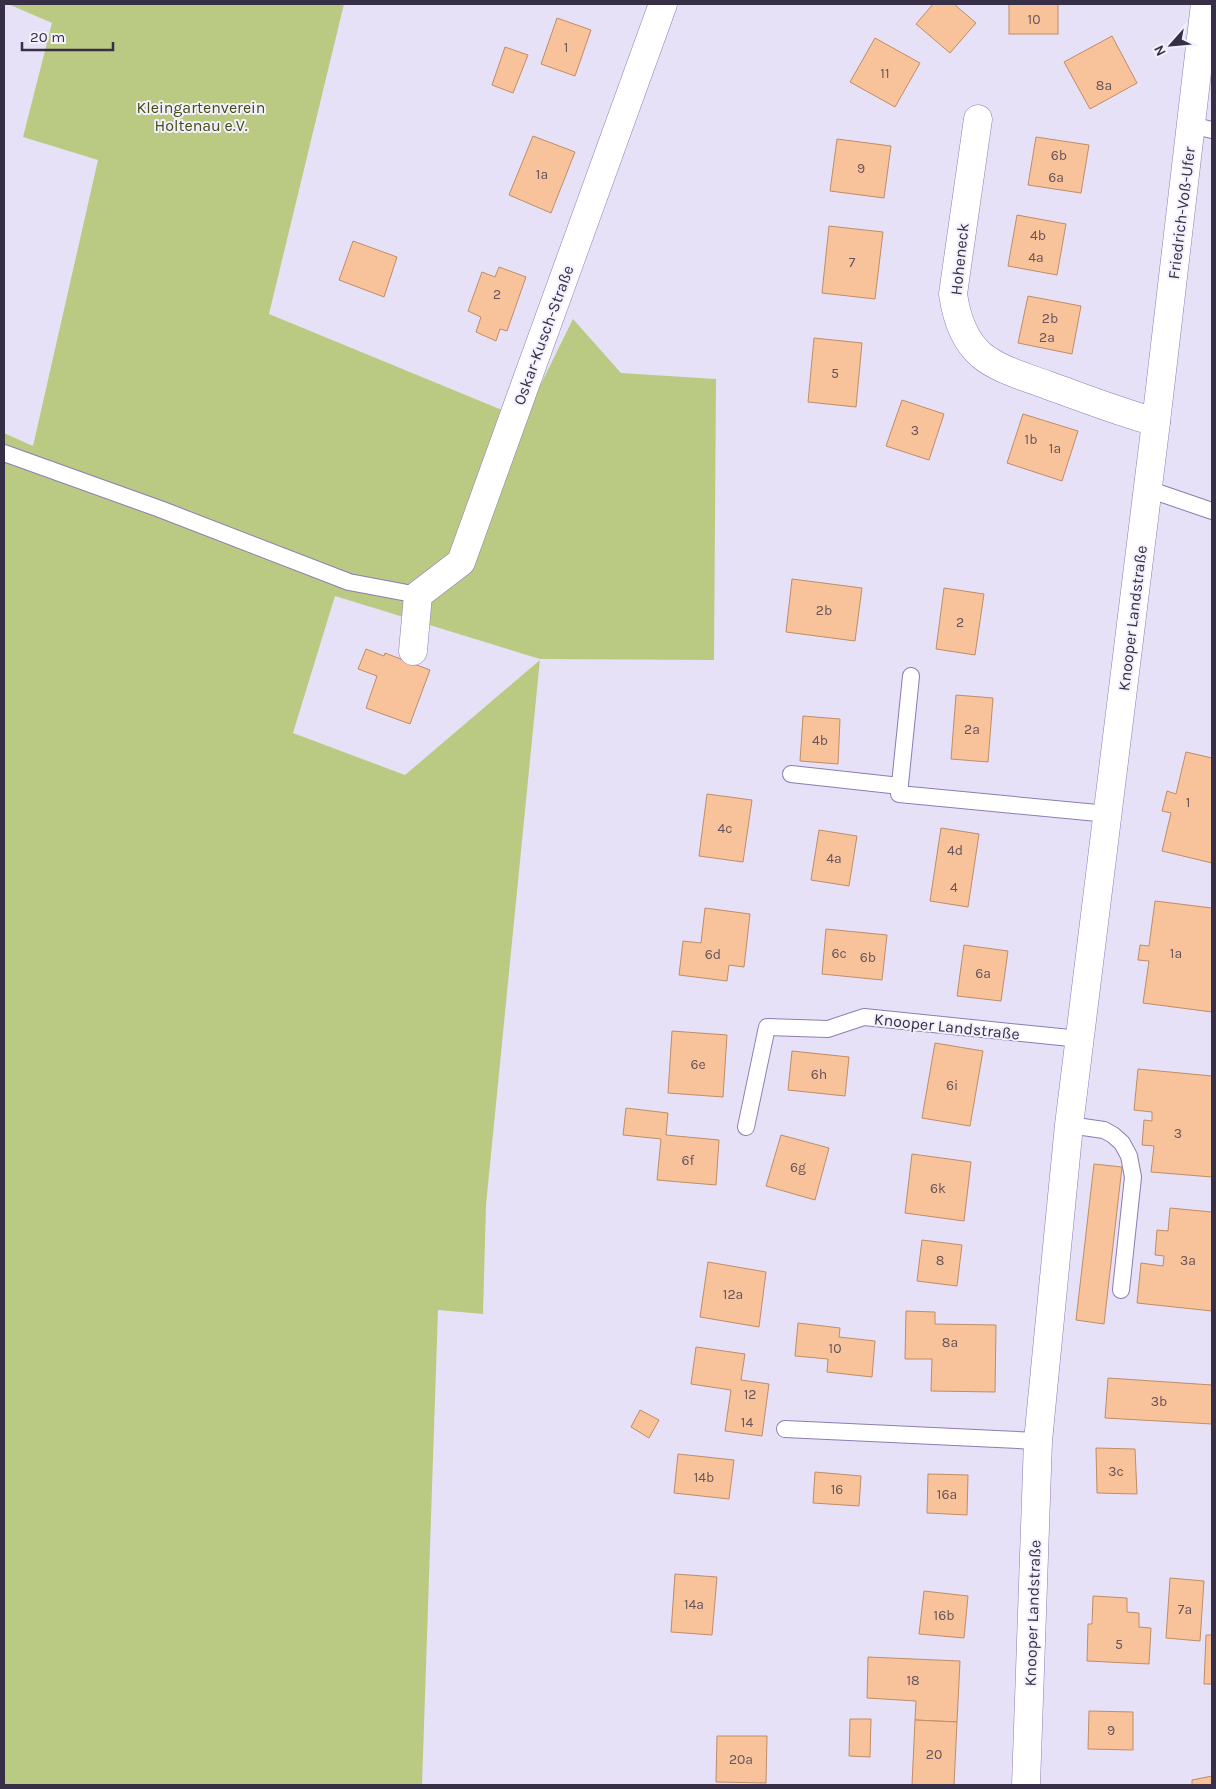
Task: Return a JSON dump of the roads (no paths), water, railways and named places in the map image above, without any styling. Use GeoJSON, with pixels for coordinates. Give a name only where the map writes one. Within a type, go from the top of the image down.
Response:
{"type":"FeatureCollection","features":[{"type":"Feature","properties":{"kind":"street","name":"Oskar-Kusch-Straße"},"geometry":{"type":"LineString","coordinates":[[418,595],[461,562],[663,4]]}},
{"type":"Feature","properties":{"kind":"street","name":"Friedrich-Voß-Ufer"},"geometry":{"type":"LineString","coordinates":[[1156,422],[1202,127],[1205,4]]}},
{"type":"Feature","properties":{"kind":"street","name":"Hoheneck"},"geometry":{"type":"LineString","coordinates":[[978,119],[952,294],[956,314],[967,336],[981,355],[1005,369],[1127,414],[1156,422]]}},
{"type":"Feature","properties":{"kind":"street","name":"Knooper Landstraße"},"geometry":{"type":"LineString","coordinates":[[1026,1785],[1038,1441],[1069,1125],[1156,422]]}},
{"type":"Feature","properties":{"kind":"street"},"geometry":{"type":"LineString","coordinates":[[412,651],[418,595]]}},
{"type":"Feature","properties":{"kind":"lane"},"geometry":{"type":"LineString","coordinates":[[4,453],[160,509],[348,582],[418,595]]}},
{"type":"Feature","properties":{"kind":"lane"},"geometry":{"type":"LineString","coordinates":[[1148,490],[1212,512]]}},
{"type":"Feature","properties":{"kind":"lane"},"geometry":{"type":"LineString","coordinates":[[911,676],[899,794],[1108,814]]}},
{"type":"Feature","properties":{"kind":"lane"},"geometry":{"type":"LineString","coordinates":[[791,774],[900,786]]}},
{"type":"Feature","properties":{"kind":"lane","name":"Knooper Landstraße"},"geometry":{"type":"LineString","coordinates":[[746,1127],[767,1027],[828,1029],[864,1017],[1080,1039]]}},
{"type":"Feature","properties":{"kind":"lane"},"geometry":{"type":"LineString","coordinates":[[1069,1125],[1104,1130],[1113,1134],[1122,1143],[1129,1156],[1133,1177],[1121,1290]]}},
{"type":"Feature","properties":{"kind":"lane"},"geometry":{"type":"LineString","coordinates":[[785,1429],[1038,1441]]}},
{"type":"Feature","properties":{"kind":"park label","name":"Kleingartenverein Holtenau e.V."},"geometry":{"type":"Point","coordinates":[201,116]}}]}
